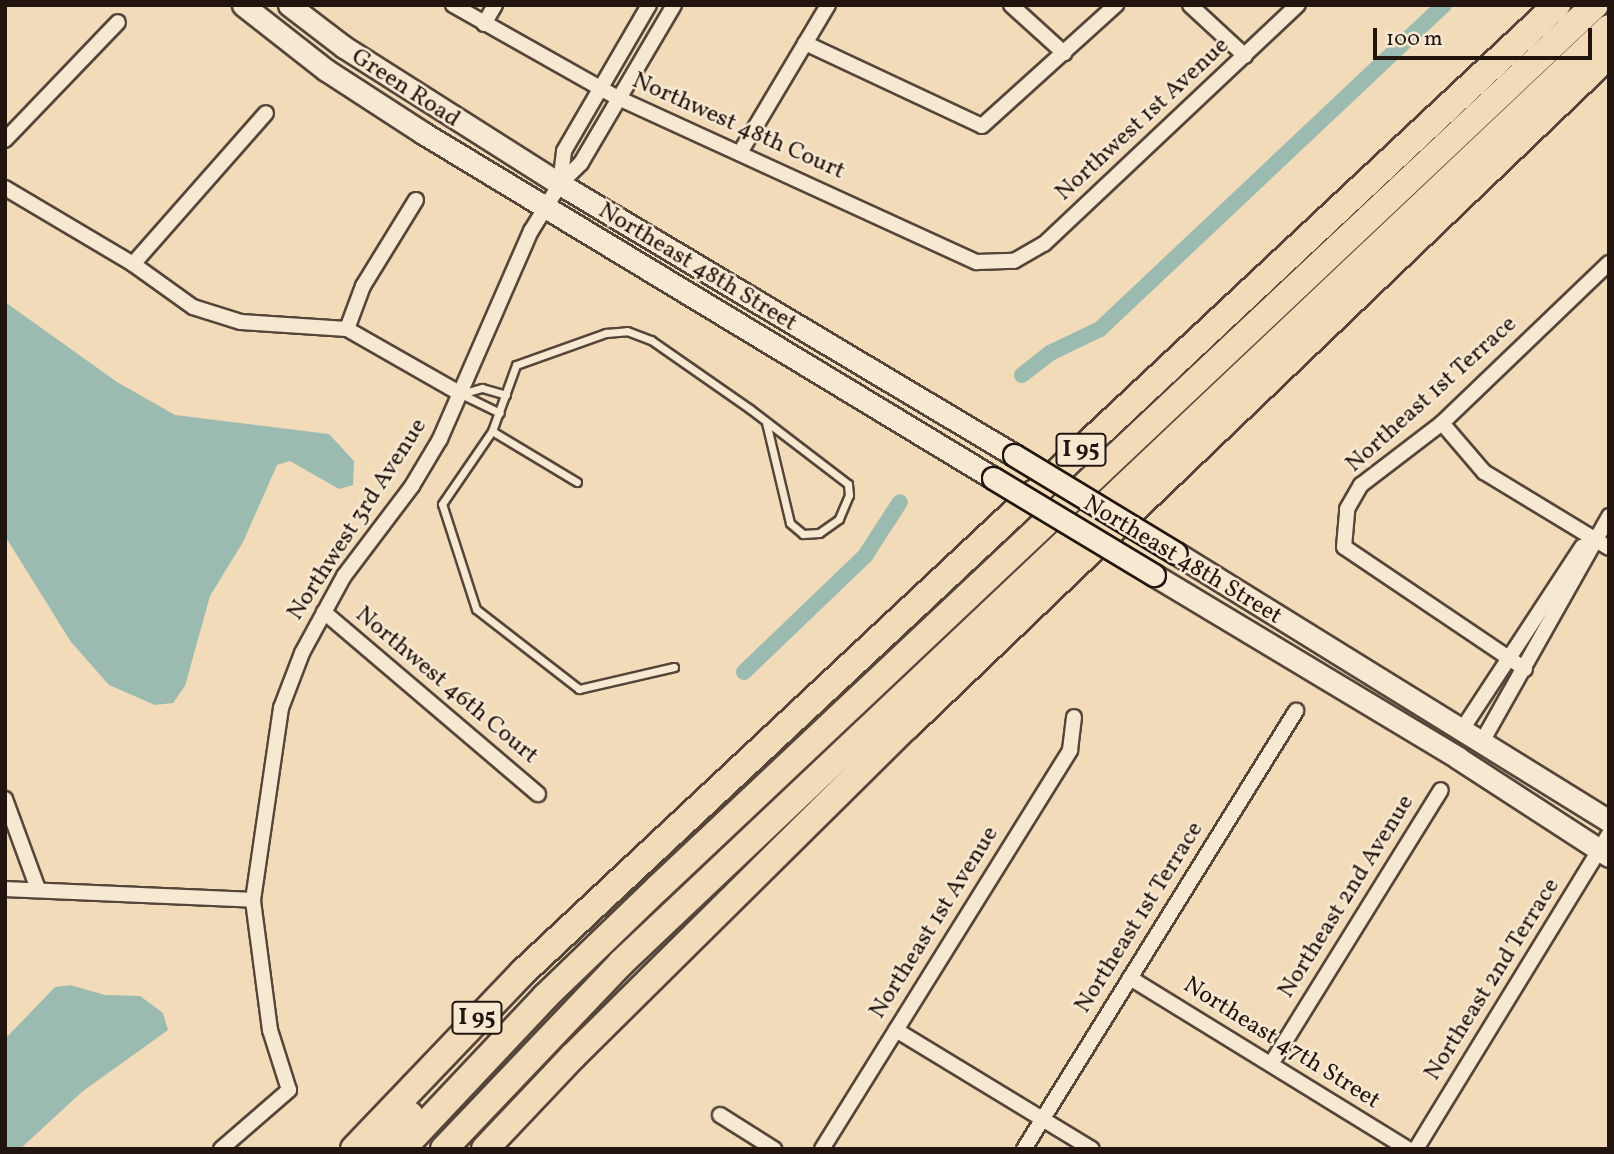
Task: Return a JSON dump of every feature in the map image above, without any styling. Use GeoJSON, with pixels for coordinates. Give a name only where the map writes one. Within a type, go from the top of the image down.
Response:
{"type":"FeatureCollection","features":[{"type":"Feature","properties":{"kind":"highway","name":"I 95"},"geometry":{"type":"LineString","coordinates":[[354,1149],[485,1010],[606,894],[1557,5]]}},
{"type":"Feature","properties":{"kind":"highway"},"geometry":{"type":"LineString","coordinates":[[402,1149],[536,1006],[640,904],[1595,5]]}},
{"type":"Feature","properties":{"kind":"highway"},"geometry":{"type":"LineString","coordinates":[[444,1149],[631,954],[1609,28]]}},
{"type":"Feature","properties":{"kind":"highway"},"geometry":{"type":"LineString","coordinates":[[485,1149],[572,1056],[907,726],[1609,55]]}},
{"type":"Feature","properties":{"kind":"highway"},"geometry":{"type":"LineString","coordinates":[[379,1149],[569,952],[606,894]]}},
{"type":"Feature","properties":{"kind":"main road","name":"Green Road"},"geometry":{"type":"LineString","coordinates":[[243,5],[326,70],[546,208]]}},
{"type":"Feature","properties":{"kind":"main road","name":"Green Road"},"geometry":{"type":"LineString","coordinates":[[289,5],[344,47],[560,184]]}},
{"type":"Feature","properties":{"kind":"main road","name":"Northeast 48th Street"},"geometry":{"type":"LineString","coordinates":[[560,184],[1464,728],[1609,821]]}},
{"type":"Feature","properties":{"kind":"main road","name":"Northeast 48th Street"},"geometry":{"type":"LineString","coordinates":[[546,208],[1606,847]]}},
{"type":"Feature","properties":{"kind":"street","name":"Northwest 48th Court"},"geometry":{"type":"LineString","coordinates":[[453,5],[616,97],[741,151],[977,262],[1014,261]]}},
{"type":"Feature","properties":{"kind":"street"},"geometry":{"type":"LineString","coordinates":[[484,24],[495,5]]}},
{"type":"Feature","properties":{"kind":"street"},"geometry":{"type":"LineString","coordinates":[[560,184],[564,151],[649,5]]}},
{"type":"Feature","properties":{"kind":"street"},"geometry":{"type":"LineString","coordinates":[[560,184],[581,163],[616,97],[674,5]]}},
{"type":"Feature","properties":{"kind":"street"},"geometry":{"type":"LineString","coordinates":[[741,151],[828,5]]}},
{"type":"Feature","properties":{"kind":"street"},"geometry":{"type":"LineString","coordinates":[[1012,5],[1064,53]]}},
{"type":"Feature","properties":{"kind":"street"},"geometry":{"type":"LineString","coordinates":[[805,43],[982,126],[1116,5]]}},
{"type":"Feature","properties":{"kind":"street"},"geometry":{"type":"LineString","coordinates":[[1190,5],[1245,56]]}},
{"type":"Feature","properties":{"kind":"street","name":"Northwest 1st Avenue"},"geometry":{"type":"LineString","coordinates":[[1014,261],[1044,244],[1298,5]]}},
{"type":"Feature","properties":{"kind":"street"},"geometry":{"type":"LineString","coordinates":[[5,140],[118,22]]}},
{"type":"Feature","properties":{"kind":"street"},"geometry":{"type":"LineString","coordinates":[[133,264],[266,113]]}},
{"type":"Feature","properties":{"kind":"street","name":"Northwest 3rd Avenue"},"geometry":{"type":"LineString","coordinates":[[221,1149],[289,1090],[270,1031],[253,900],[281,708],[324,612],[344,576],[412,486],[461,394],[496,302],[560,184]]}},
{"type":"Feature","properties":{"kind":"street"},"geometry":{"type":"LineString","coordinates":[[5,188],[133,264],[193,307],[241,322],[347,329],[461,394]]}},
{"type":"Feature","properties":{"kind":"street"},"geometry":{"type":"LineString","coordinates":[[347,329],[362,286],[416,200]]}},
{"type":"Feature","properties":{"kind":"street","name":"Northeast 1st Terrace"},"geometry":{"type":"LineString","coordinates":[[1510,658],[1344,547],[1347,509],[1361,485],[1442,423],[1609,263]]}},
{"type":"Feature","properties":{"kind":"street"},"geometry":{"type":"LineString","coordinates":[[1442,423],[1485,472],[1609,548]]}},
{"type":"Feature","properties":{"kind":"street"},"geometry":{"type":"LineString","coordinates":[[1483,740],[1609,516]]}},
{"type":"Feature","properties":{"kind":"street"},"geometry":{"type":"LineString","coordinates":[[1464,728],[1586,541],[1594,540]]}},
{"type":"Feature","properties":{"kind":"street","name":"Northwest 46th Court"},"geometry":{"type":"LineString","coordinates":[[324,612],[538,794]]}},
{"type":"Feature","properties":{"kind":"street"},"geometry":{"type":"LineString","coordinates":[[1510,658],[1525,669]]}},
{"type":"Feature","properties":{"kind":"street","name":"Northeast 1st Terrace"},"geometry":{"type":"LineString","coordinates":[[1024,1149],[1296,711]]}},
{"type":"Feature","properties":{"kind":"street","name":"Northeast 1st Avenue"},"geometry":{"type":"LineString","coordinates":[[822,1149],[1070,750],[1074,717]]}},
{"type":"Feature","properties":{"kind":"street","name":"Northeast 2nd Avenue"},"geometry":{"type":"LineString","coordinates":[[1271,1064],[1441,790]]}},
{"type":"Feature","properties":{"kind":"street"},"geometry":{"type":"LineString","coordinates":[[5,799],[38,889]]}},
{"type":"Feature","properties":{"kind":"street","name":"Northeast 2nd Terrace"},"geometry":{"type":"LineString","coordinates":[[1416,1149],[1606,847]]}},
{"type":"Feature","properties":{"kind":"street"},"geometry":{"type":"LineString","coordinates":[[5,889],[253,900]]}},
{"type":"Feature","properties":{"kind":"street","name":"Northeast 47th Street"},"geometry":{"type":"LineString","coordinates":[[1130,978],[1408,1149]]}},
{"type":"Feature","properties":{"kind":"street"},"geometry":{"type":"LineString","coordinates":[[896,1030],[1092,1149]]}},
{"type":"Feature","properties":{"kind":"street"},"geometry":{"type":"LineString","coordinates":[[720,1115],[774,1149]]}},
{"type":"Feature","properties":{"kind":"lane"},"geometry":{"type":"LineString","coordinates":[[674,667],[579,689],[476,609],[442,505],[492,431],[516,365],[606,333],[628,331],[651,341],[766,422],[848,484],[849,495],[839,519],[819,533],[803,534],[790,523],[766,422]]}},
{"type":"Feature","properties":{"kind":"lane"},"geometry":{"type":"LineString","coordinates":[[461,394],[482,388],[506,395]]}},
{"type":"Feature","properties":{"kind":"lane"},"geometry":{"type":"LineString","coordinates":[[461,394],[500,413]]}},
{"type":"Feature","properties":{"kind":"lane"},"geometry":{"type":"LineString","coordinates":[[492,431],[577,482]]}},
{"type":"Feature","properties":{"kind":"water"},"geometry":{"type":"Polygon","coordinates":[[[5,302],[117,382],[175,415],[329,434],[354,461],[353,485],[339,489],[290,461],[277,465],[243,542],[210,596],[185,686],[173,703],[155,705],[109,685],[71,642],[5,536],[5,302]]]}},
{"type":"Feature","properties":{"kind":"water"},"geometry":{"type":"Polygon","coordinates":[[[70,985],[105,995],[140,996],[163,1013],[168,1030],[83,1091],[20,1149],[5,1149],[5,1039],[55,987],[70,985]]]}},
{"type":"Feature","properties":{"kind":"waterway"},"geometry":{"type":"LineString","coordinates":[[1022,375],[1050,353],[1100,329],[1444,5]]}},
{"type":"Feature","properties":{"kind":"waterway"},"geometry":{"type":"LineString","coordinates":[[744,672],[865,556],[900,502]]}}]}
